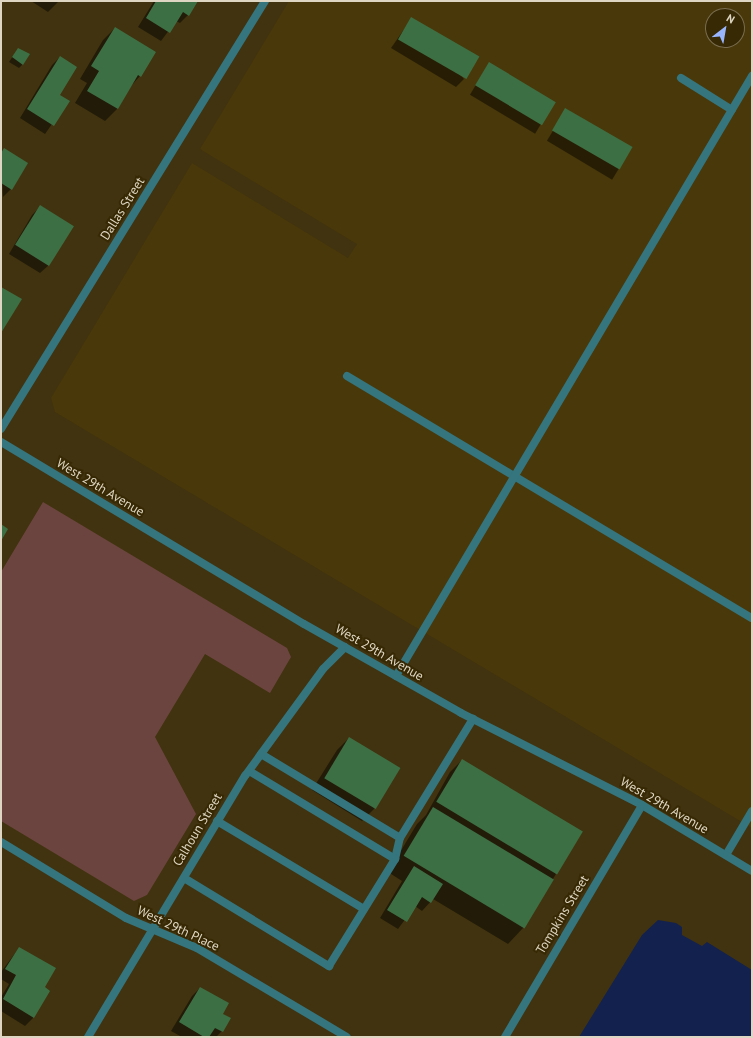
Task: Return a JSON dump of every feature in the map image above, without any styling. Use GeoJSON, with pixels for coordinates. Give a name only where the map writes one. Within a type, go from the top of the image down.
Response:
{"type":"FeatureCollection","features":[{"type":"Feature","properties":{"kind":"street","name":"Dallas Street"},"geometry":{"type":"LineString","coordinates":[[1,429],[265,1]]}},
{"type":"Feature","properties":{"kind":"street"},"geometry":{"type":"LineString","coordinates":[[396,676],[752,76]]}},
{"type":"Feature","properties":{"kind":"street"},"geometry":{"type":"LineString","coordinates":[[681,78],[732,110]]}},
{"type":"Feature","properties":{"kind":"street"},"geometry":{"type":"LineString","coordinates":[[347,376],[752,618]]}},
{"type":"Feature","properties":{"kind":"street","name":"West 29th Avenue"},"geometry":{"type":"LineString","coordinates":[[1,442],[345,647],[473,718],[642,805],[752,871]]}},
{"type":"Feature","properties":{"kind":"street","name":"Calhoun Street"},"geometry":{"type":"LineString","coordinates":[[88,1037],[217,821],[249,771],[323,669],[345,647]]}},
{"type":"Feature","properties":{"kind":"street"},"geometry":{"type":"LineString","coordinates":[[184,878],[329,966],[395,859],[400,838],[473,718]]}},
{"type":"Feature","properties":{"kind":"street"},"geometry":{"type":"LineString","coordinates":[[261,754],[400,838]]}},
{"type":"Feature","properties":{"kind":"street"},"geometry":{"type":"LineString","coordinates":[[249,771],[395,859]]}},
{"type":"Feature","properties":{"kind":"street","name":"Tompkins Street"},"geometry":{"type":"LineString","coordinates":[[506,1037],[642,805]]}},
{"type":"Feature","properties":{"kind":"street"},"geometry":{"type":"LineString","coordinates":[[726,855],[752,811]]}},
{"type":"Feature","properties":{"kind":"street"},"geometry":{"type":"LineString","coordinates":[[217,821],[364,909]]}},
{"type":"Feature","properties":{"kind":"street","name":"West 29th Place"},"geometry":{"type":"LineString","coordinates":[[1,842],[126,918],[197,948],[347,1037]]}},
{"type":"Feature","properties":{"kind":"shaded area"},"geometry":{"type":"Polygon","coordinates":[[[289,1],[752,1],[752,828],[55,412],[51,398],[192,163],[348,258],[357,244],[200,149],[289,1]]]}},
{"type":"Feature","properties":{"kind":"shaded area"},"geometry":{"type":"Polygon","coordinates":[[[43,502],[287,648],[291,657],[270,693],[205,654],[155,737],[196,814],[147,895],[134,901],[1,821],[1,572],[43,502]]]}},
{"type":"Feature","properties":{"kind":"water"},"geometry":{"type":"Polygon","coordinates":[[[658,920],[676,923],[682,927],[682,935],[702,946],[707,942],[752,970],[752,1037],[579,1037],[642,935],[658,920]]]}},
{"type":"Feature","properties":{"kind":"building"},"geometry":{"type":"Polygon","coordinates":[[[156,1],[198,1],[189,16],[183,12],[170,33],[146,18],[156,1]]]}},
{"type":"Feature","properties":{"kind":"building"},"geometry":{"type":"Polygon","coordinates":[[[411,17],[479,56],[466,79],[398,40],[411,17]]]}},
{"type":"Feature","properties":{"kind":"building"},"geometry":{"type":"Polygon","coordinates":[[[115,27],[156,52],[141,77],[138,75],[118,109],[87,91],[99,71],[91,66],[115,27]]]}},
{"type":"Feature","properties":{"kind":"building"},"geometry":{"type":"Polygon","coordinates":[[[18,48],[30,54],[23,65],[12,57],[18,48]]]}},
{"type":"Feature","properties":{"kind":"building"},"geometry":{"type":"Polygon","coordinates":[[[60,56],[77,67],[60,95],[70,101],[54,126],[27,109],[60,56]]]}},
{"type":"Feature","properties":{"kind":"building"},"geometry":{"type":"Polygon","coordinates":[[[489,62],[556,102],[542,125],[475,85],[489,62]]]}},
{"type":"Feature","properties":{"kind":"building"},"geometry":{"type":"Polygon","coordinates":[[[565,108],[633,147],[620,170],[552,131],[565,108]]]}},
{"type":"Feature","properties":{"kind":"building"},"geometry":{"type":"Polygon","coordinates":[[[4,148],[28,163],[12,190],[1,183],[1,153],[4,148]]]}},
{"type":"Feature","properties":{"kind":"building"},"geometry":{"type":"Polygon","coordinates":[[[40,205],[74,226],[49,266],[15,245],[40,205]]]}},
{"type":"Feature","properties":{"kind":"building"},"geometry":{"type":"Polygon","coordinates":[[[1,287],[22,299],[1,333],[1,287]]]}},
{"type":"Feature","properties":{"kind":"building"},"geometry":{"type":"Polygon","coordinates":[[[1,524],[8,529],[1,541],[1,524]]]}},
{"type":"Feature","properties":{"kind":"building"},"geometry":{"type":"Polygon","coordinates":[[[349,737],[400,768],[376,809],[324,778],[349,737]]]}},
{"type":"Feature","properties":{"kind":"building"},"geometry":{"type":"Polygon","coordinates":[[[462,759],[583,832],[557,874],[436,802],[462,759]]]}},
{"type":"Feature","properties":{"kind":"building"},"geometry":{"type":"Polygon","coordinates":[[[433,807],[554,880],[525,928],[404,856],[433,807]]]}},
{"type":"Feature","properties":{"kind":"building"},"geometry":{"type":"Polygon","coordinates":[[[414,866],[443,884],[431,903],[422,897],[407,922],[387,910],[414,866]]]}},
{"type":"Feature","properties":{"kind":"building"},"geometry":{"type":"Polygon","coordinates":[[[19,947],[56,968],[45,987],[50,991],[34,1018],[3,999],[16,975],[5,969],[19,947]]]}},
{"type":"Feature","properties":{"kind":"building"},"geometry":{"type":"Polygon","coordinates":[[[200,987],[229,1003],[223,1014],[231,1018],[223,1032],[215,1028],[209,1037],[204,1037],[179,1022],[200,987]]]}}]}
